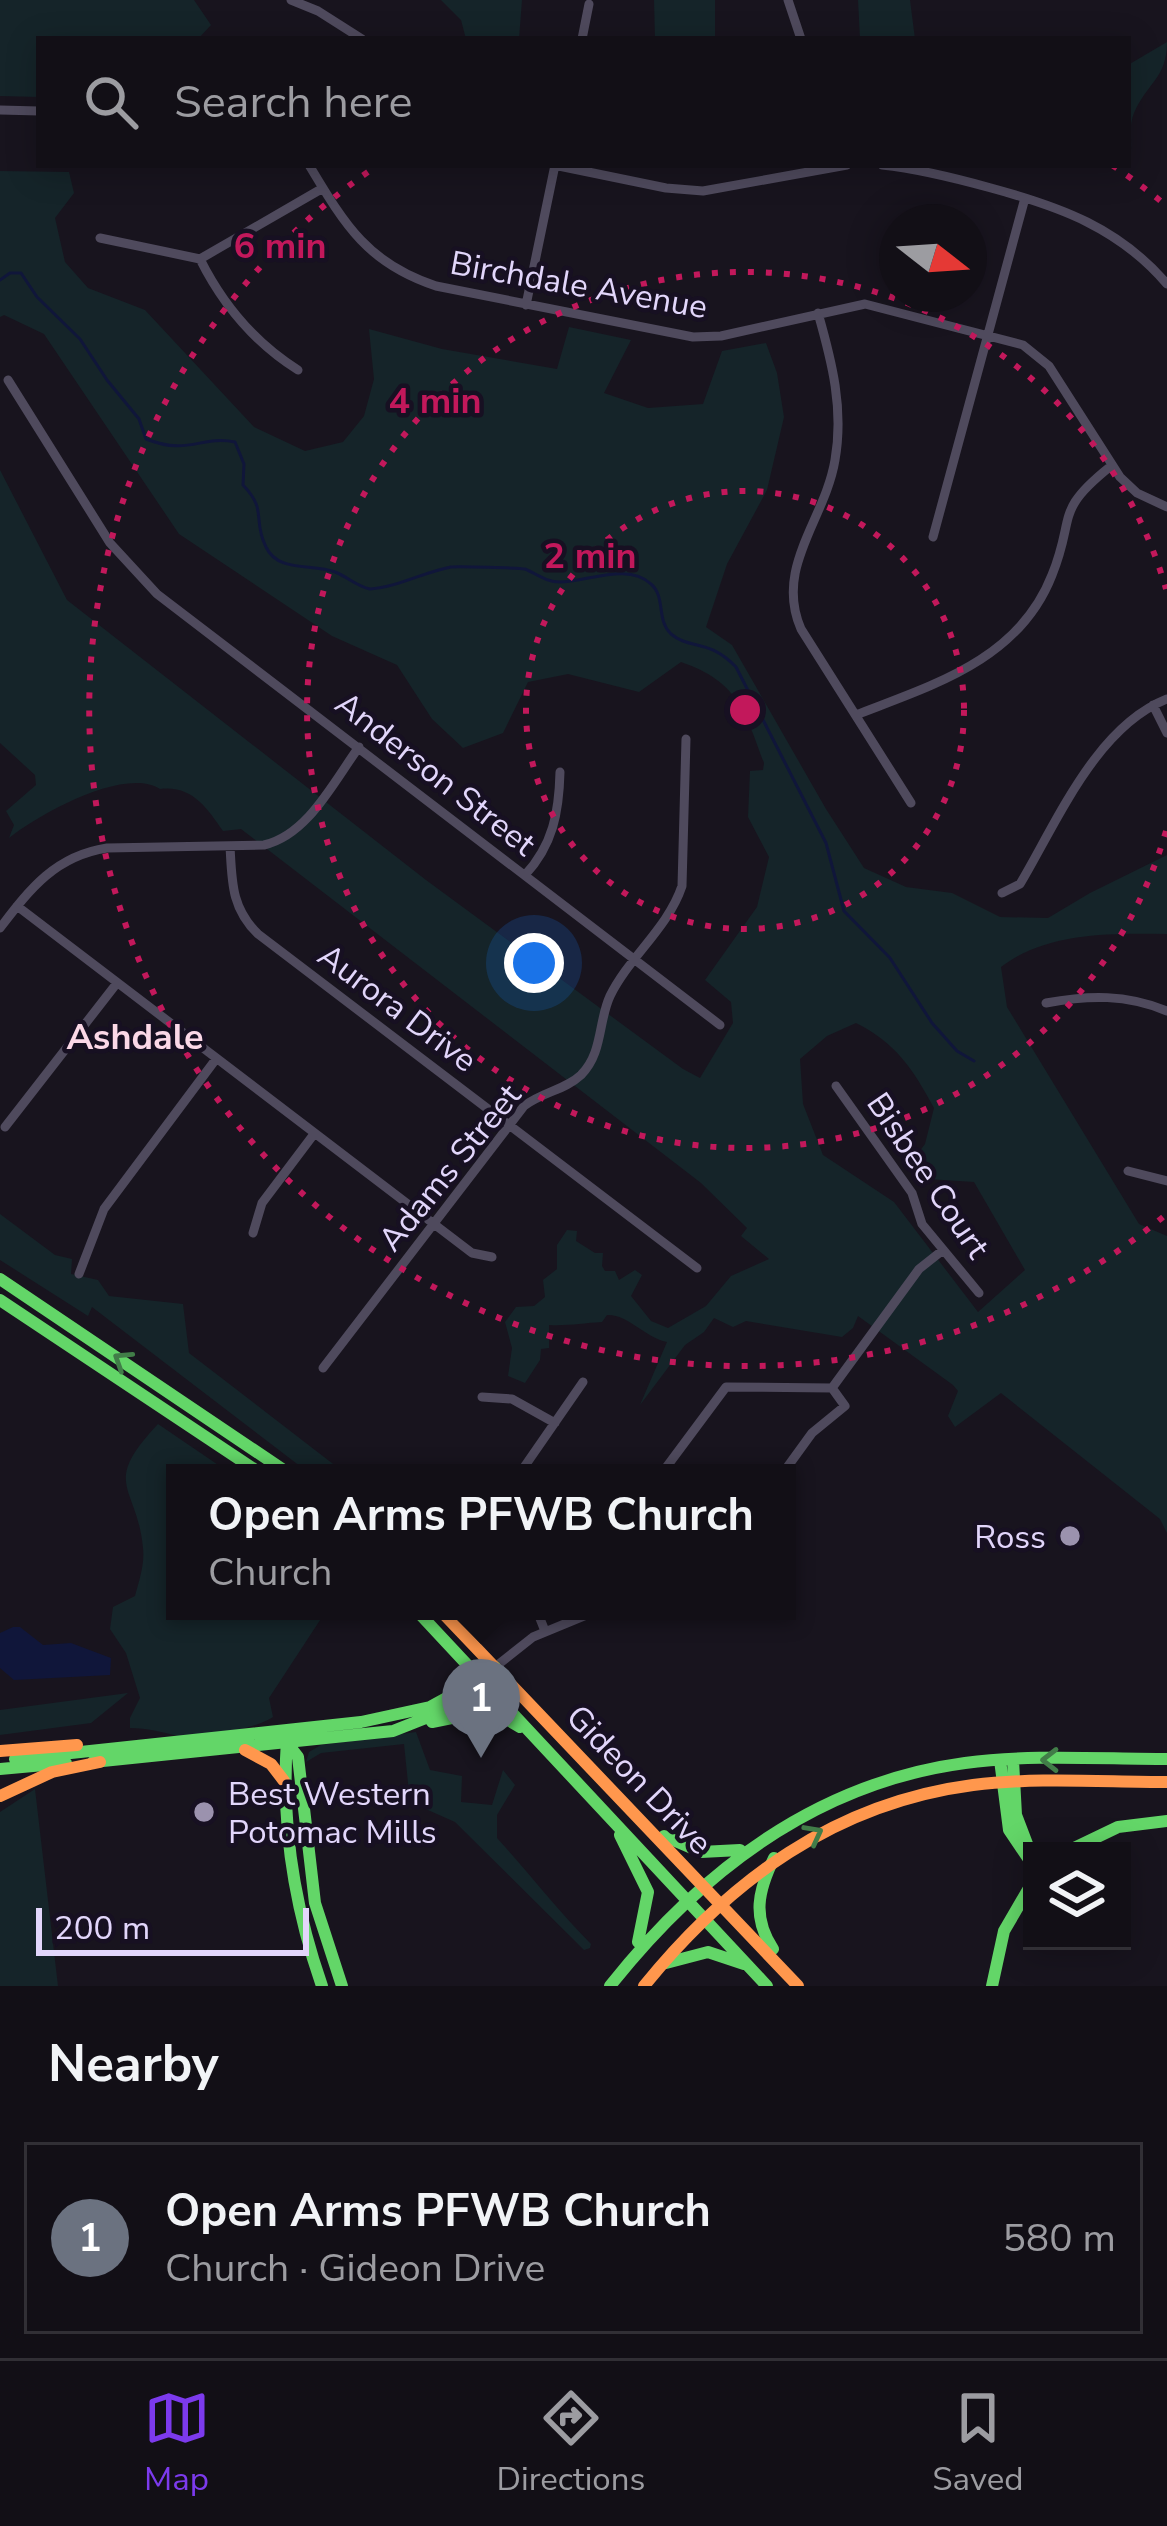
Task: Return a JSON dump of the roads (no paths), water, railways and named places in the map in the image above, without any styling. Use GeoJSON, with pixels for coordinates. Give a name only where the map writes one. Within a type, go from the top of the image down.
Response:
{"type":"FeatureCollection","features":[{"type":"Feature","properties":{"kind":"main road"},"geometry":{"type":"LineString","coordinates":[[0,1279],[275,1464]]}},
{"type":"Feature","properties":{"kind":"main road"},"geometry":{"type":"LineString","coordinates":[[0,1300],[247,1464]]}},
{"type":"Feature","properties":{"kind":"main road"},"geometry":{"type":"LineString","coordinates":[[153,1401],[162,1386]]}},
{"type":"Feature","properties":{"kind":"main road","name":"Gideon Drive"},"geometry":{"type":"LineString","coordinates":[[426,1620],[767,1986]]}},
{"type":"Feature","properties":{"kind":"main road","name":"Gideon Drive"},"geometry":{"type":"LineString","coordinates":[[450,1620],[798,1986]]}},
{"type":"Feature","properties":{"kind":"main road"},"geometry":{"type":"LineString","coordinates":[[419,1724],[456,1703],[495,1667]]}},
{"type":"Feature","properties":{"kind":"main road"},"geometry":{"type":"LineString","coordinates":[[0,1765],[100,1762],[240,1749],[415,1712],[482,1679]]}},
{"type":"Feature","properties":{"kind":"main road"},"geometry":{"type":"LineString","coordinates":[[0,1765],[127,1748],[419,1724],[491,1710],[529,1731]]}},
{"type":"Feature","properties":{"kind":"main road"},"geometry":{"type":"LineString","coordinates":[[286,1737],[285,1782],[299,1912],[322,1986]]}},
{"type":"Feature","properties":{"kind":"main road"},"geometry":{"type":"LineString","coordinates":[[286,1737],[298,1757],[315,1903],[342,1986]]}},
{"type":"Feature","properties":{"kind":"main road"},"geometry":{"type":"LineString","coordinates":[[0,1751],[69,1745],[127,1748]]}},
{"type":"Feature","properties":{"kind":"main road"},"geometry":{"type":"LineString","coordinates":[[240,1749],[264,1758],[285,1782]]}},
{"type":"Feature","properties":{"kind":"main road"},"geometry":{"type":"LineString","coordinates":[[610,1986],[701,1883],[817,1806],[872,1784],[939,1767],[1006,1760],[1167,1760]]}},
{"type":"Feature","properties":{"kind":"main road"},"geometry":{"type":"LineString","coordinates":[[1006,1760],[1007,1822],[1023,1845]]}},
{"type":"Feature","properties":{"kind":"main road"},"geometry":{"type":"LineString","coordinates":[[0,1796],[52,1772],[100,1762]]}},
{"type":"Feature","properties":{"kind":"main road"},"geometry":{"type":"LineString","coordinates":[[644,1986],[718,1901],[775,1856],[833,1824],[893,1801],[949,1788],[1167,1782]]}},
{"type":"Feature","properties":{"kind":"main road"},"geometry":{"type":"LineString","coordinates":[[1087,1842],[1118,1827],[1167,1821]]}},
{"type":"Feature","properties":{"kind":"main road"},"geometry":{"type":"LineString","coordinates":[[618,1828],[646,1879],[649,1894],[648,1913],[633,1955]]}},
{"type":"Feature","properties":{"kind":"main road"},"geometry":{"type":"LineString","coordinates":[[648,1828],[693,1853],[716,1855],[747,1849]]}},
{"type":"Feature","properties":{"kind":"main road"},"geometry":{"type":"LineString","coordinates":[[775,1856],[761,1883],[755,1910],[760,1931],[785,1971]]}},
{"type":"Feature","properties":{"kind":"main road"},"geometry":{"type":"LineString","coordinates":[[992,1986],[1002,1933],[1023,1886]]}},
{"type":"Feature","properties":{"kind":"main road"},"geometry":{"type":"LineString","coordinates":[[1019,1898],[1023,1893]]}},
{"type":"Feature","properties":{"kind":"main road"},"geometry":{"type":"LineString","coordinates":[[659,1966],[697,1952],[748,1966]]}},
{"type":"Feature","properties":{"kind":"street"},"geometry":{"type":"LineString","coordinates":[[291,0],[357,36]]}},
{"type":"Feature","properties":{"kind":"street"},"geometry":{"type":"LineString","coordinates":[[788,0],[800,36]]}},
{"type":"Feature","properties":{"kind":"street"},"geometry":{"type":"LineString","coordinates":[[583,36],[589,4]]}},
{"type":"Feature","properties":{"kind":"street"},"geometry":{"type":"LineString","coordinates":[[0,110],[36,111]]}},
{"type":"Feature","properties":{"kind":"street","name":"Birchdale Avenue"},"geometry":{"type":"LineString","coordinates":[[311,168],[359,242],[400,272],[436,286],[693,337],[721,336],[854,305],[879,306],[1023,345],[1041,357],[1111,466],[1137,494],[1167,507]]}},
{"type":"Feature","properties":{"kind":"street"},"geometry":{"type":"LineString","coordinates":[[526,305],[554,168]]}},
{"type":"Feature","properties":{"kind":"street"},"geometry":{"type":"LineString","coordinates":[[570,168],[685,191],[721,189],[787,170]]}},
{"type":"Feature","properties":{"kind":"street"},"geometry":{"type":"LineString","coordinates":[[904,168],[1025,197],[1100,226],[1167,284]]}},
{"type":"Feature","properties":{"kind":"street"},"geometry":{"type":"LineString","coordinates":[[100,238],[200,259],[323,188]]}},
{"type":"Feature","properties":{"kind":"street"},"geometry":{"type":"LineString","coordinates":[[933,537],[1025,197]]}},
{"type":"Feature","properties":{"kind":"street"},"geometry":{"type":"LineString","coordinates":[[200,259],[236,316],[269,350],[298,370]]}},
{"type":"Feature","properties":{"kind":"street"},"geometry":{"type":"LineString","coordinates":[[818,313],[836,383],[838,440],[829,488],[792,572],[792,601],[801,628],[911,803]]}},
{"type":"Feature","properties":{"kind":"street","name":"Anderson Street"},"geometry":{"type":"LineString","coordinates":[[8,380],[123,560],[157,594],[719,1025]]}},
{"type":"Feature","properties":{"kind":"street"},"geometry":{"type":"LineString","coordinates":[[856,715],[960,674],[1010,638],[1046,589],[1074,498],[1111,466]]}},
{"type":"Feature","properties":{"kind":"street"},"geometry":{"type":"LineString","coordinates":[[1002,893],[1020,884],[1110,739],[1167,699]]}},
{"type":"Feature","properties":{"kind":"street"},"geometry":{"type":"LineString","coordinates":[[1153,705],[1167,733]]}},
{"type":"Feature","properties":{"kind":"street","name":"Adams Street"},"geometry":{"type":"LineString","coordinates":[[323,1368],[509,1126],[533,1099],[573,1082],[589,1066],[612,992],[674,907],[682,886],[686,740]]}},
{"type":"Feature","properties":{"kind":"street"},"geometry":{"type":"LineString","coordinates":[[0,928],[48,872],[83,853],[107,848],[273,843],[292,833],[359,747]]}},
{"type":"Feature","properties":{"kind":"street"},"geometry":{"type":"LineString","coordinates":[[525,875],[552,834],[560,772]]}},
{"type":"Feature","properties":{"kind":"street","name":"Aurora Drive"},"geometry":{"type":"LineString","coordinates":[[230,845],[234,898],[252,929],[697,1268]]}},
{"type":"Feature","properties":{"kind":"street"},"geometry":{"type":"LineString","coordinates":[[17,906],[434,1224],[472,1252],[492,1257]]}},
{"type":"Feature","properties":{"kind":"street"},"geometry":{"type":"LineString","coordinates":[[5,1127],[117,983]]}},
{"type":"Feature","properties":{"kind":"street"},"geometry":{"type":"LineString","coordinates":[[1046,1003],[1086,996],[1119,997],[1167,1011]]}},
{"type":"Feature","properties":{"kind":"street"},"geometry":{"type":"LineString","coordinates":[[80,1274],[104,1209],[216,1059]]}},
{"type":"Feature","properties":{"kind":"street","name":"Bisbee Court"},"geometry":{"type":"LineString","coordinates":[[836,1086],[912,1193],[920,1221],[979,1293]]}},
{"type":"Feature","properties":{"kind":"street"},"geometry":{"type":"LineString","coordinates":[[253,1233],[262,1203],[314,1134]]}},
{"type":"Feature","properties":{"kind":"street"},"geometry":{"type":"LineString","coordinates":[[1129,1171],[1167,1181]]}},
{"type":"Feature","properties":{"kind":"street"},"geometry":{"type":"LineString","coordinates":[[832,1388],[919,1268],[943,1250]]}},
{"type":"Feature","properties":{"kind":"street"},"geometry":{"type":"LineString","coordinates":[[526,1464],[583,1382]]}},
{"type":"Feature","properties":{"kind":"street"},"geometry":{"type":"LineString","coordinates":[[669,1464],[726,1387],[832,1388]]}},
{"type":"Feature","properties":{"kind":"street"},"geometry":{"type":"LineString","coordinates":[[790,1464],[812,1433],[845,1406],[832,1388]]}},
{"type":"Feature","properties":{"kind":"street"},"geometry":{"type":"LineString","coordinates":[[482,1397],[512,1399],[555,1423]]}},
{"type":"Feature","properties":{"kind":"street"},"geometry":{"type":"LineString","coordinates":[[541,1620],[545,1631]]}},
{"type":"Feature","properties":{"kind":"street"},"geometry":{"type":"LineString","coordinates":[[495,1667],[545,1631],[571,1620]]}},
{"type":"Feature","properties":{"kind":"water"},"geometry":{"type":"Polygon","coordinates":[[[20,1627],[43,1645],[71,1643],[111,1658],[110,1675],[14,1680],[0,1668],[0,1633],[20,1627]]]}},
{"type":"Feature","properties":{"kind":"waterway"},"geometry":{"type":"LineString","coordinates":[[0,280],[21,273],[37,297],[80,339],[139,419],[146,439],[173,446],[235,442],[244,464],[243,485],[258,509],[262,537],[279,561],[326,569],[370,589],[456,567],[525,569],[560,582],[631,574],[651,584],[671,634],[717,652],[736,667],[826,843],[844,911],[890,958],[932,1023],[957,1051],[974,1061]]}},
{"type":"Feature","properties":{"kind":"place","name":"Ross"},"geometry":{"type":"Point","coordinates":[1070,1536]}},
{"type":"Feature","properties":{"kind":"place","name":"Open Arms PFWB Church"},"geometry":{"type":"Point","coordinates":[481,1758]}},
{"type":"Feature","properties":{"kind":"place","name":"Best Western Potomac Mills"},"geometry":{"type":"Point","coordinates":[204,1812]}},
{"type":"Feature","properties":{"kind":"district","name":"Ashdale"},"geometry":{"type":"Point","coordinates":[135,1036]}}]}
